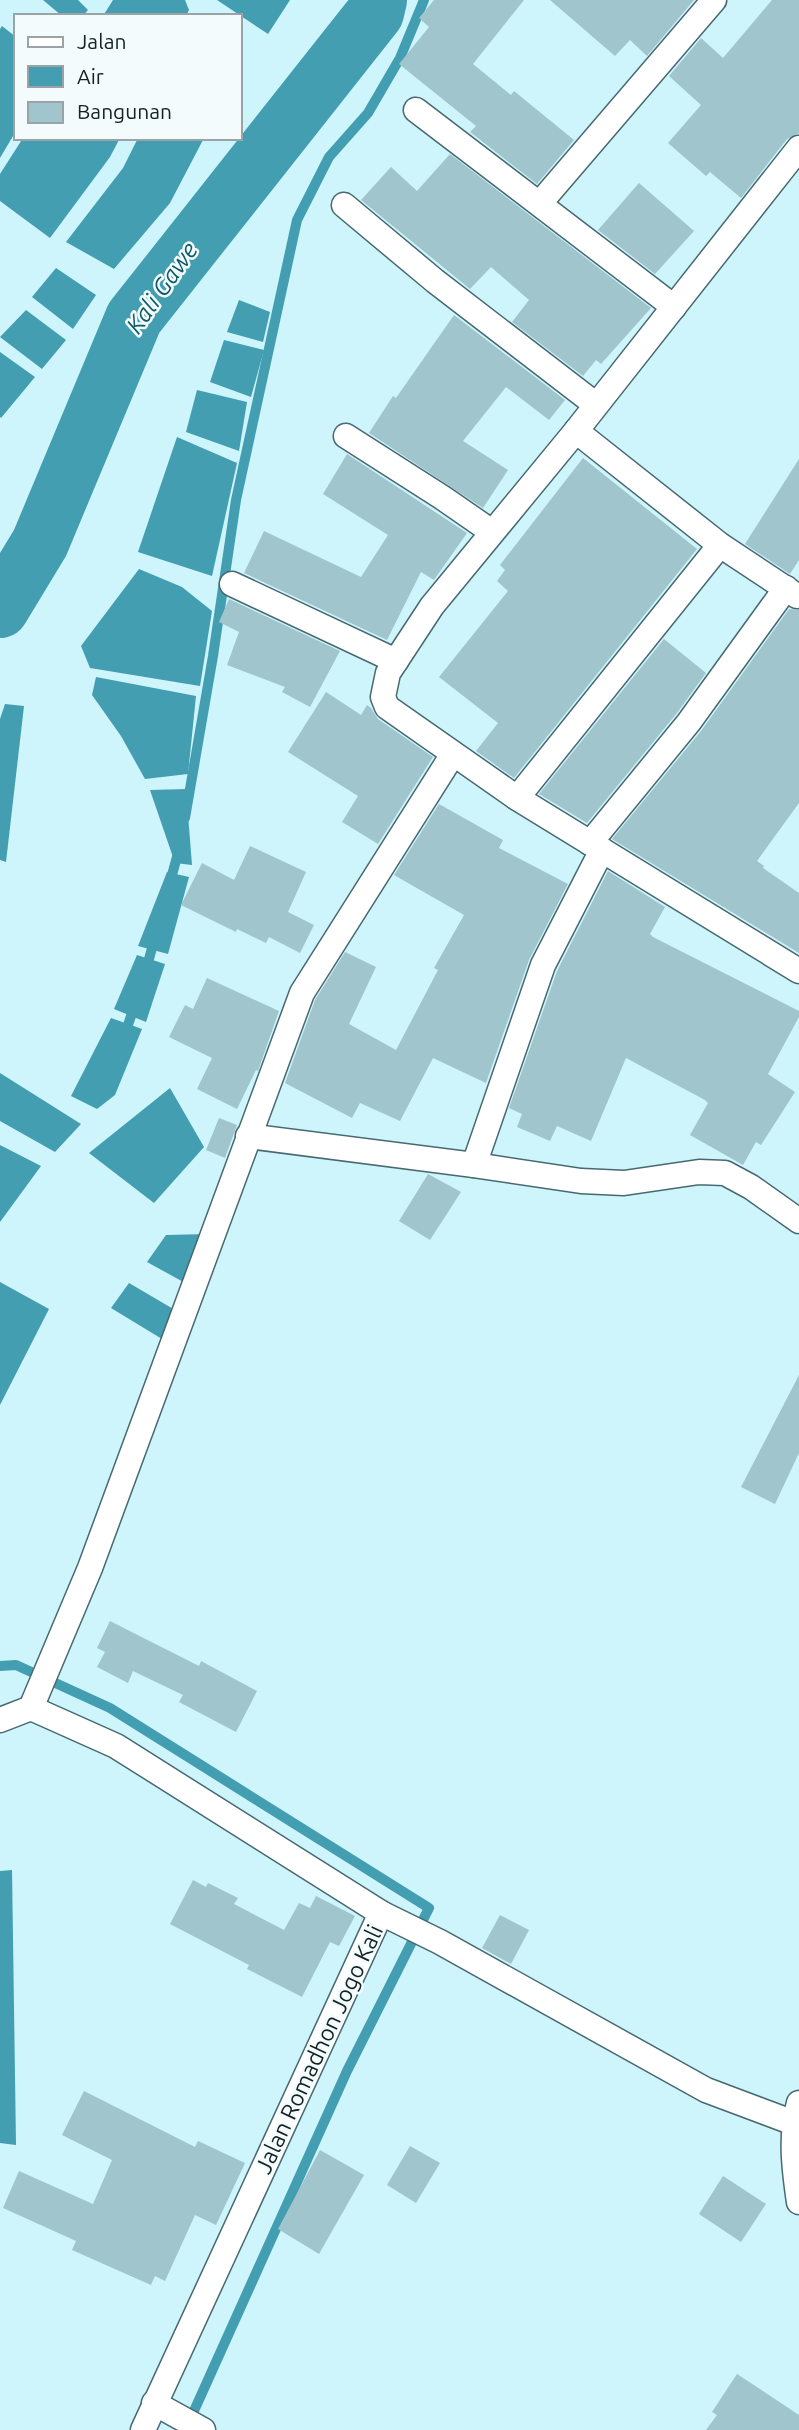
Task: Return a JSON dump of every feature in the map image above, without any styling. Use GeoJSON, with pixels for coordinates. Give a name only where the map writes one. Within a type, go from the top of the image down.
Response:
{"type":"FeatureCollection","features":[{"type":"Feature","properties":{"kind":"street"},"geometry":{"type":"LineString","coordinates":[[540,203],[714,0]]}},
{"type":"Feature","properties":{"kind":"street"},"geometry":{"type":"LineString","coordinates":[[416,110],[674,306]]}},
{"type":"Feature","properties":{"kind":"street"},"geometry":{"type":"LineString","coordinates":[[799,150],[576,431],[432,606],[396,661],[384,687],[383,697],[387,707],[517,798],[799,971]]}},
{"type":"Feature","properties":{"kind":"street"},"geometry":{"type":"LineString","coordinates":[[344,205],[435,281],[595,404]]}},
{"type":"Feature","properties":{"kind":"street"},"geometry":{"type":"LineString","coordinates":[[474,1165],[543,965],[596,847],[689,722],[795,593],[720,545],[576,431]]}},
{"type":"Feature","properties":{"kind":"street"},"geometry":{"type":"LineString","coordinates":[[346,436],[492,532]]}},
{"type":"Feature","properties":{"kind":"street"},"geometry":{"type":"LineString","coordinates":[[517,798],[720,545]]}},
{"type":"Feature","properties":{"kind":"street"},"geometry":{"type":"LineString","coordinates":[[232,584],[396,661]]}},
{"type":"Feature","properties":{"kind":"street"},"geometry":{"type":"LineString","coordinates":[[0,1720],[33,1703],[55,1656],[302,993],[453,754]]}},
{"type":"Feature","properties":{"kind":"street"},"geometry":{"type":"LineString","coordinates":[[247,1136],[581,1181],[624,1183],[699,1172],[725,1173],[751,1186],[799,1221]]}},
{"type":"Feature","properties":{"kind":"street","name":"Jalan Romadhon Jogo Kali"},"geometry":{"type":"LineString","coordinates":[[33,1703],[116,1746],[381,1913],[163,2408],[143,2430]]}},
{"type":"Feature","properties":{"kind":"street"},"geometry":{"type":"LineString","coordinates":[[381,1913],[440,1942],[706,2090],[796,2113],[793,2167],[799,2202]]}},
{"type":"Feature","properties":{"kind":"street"},"geometry":{"type":"LineString","coordinates":[[163,2408],[203,2430]]}},
{"type":"Feature","properties":{"kind":"water"},"geometry":{"type":"Polygon","coordinates":[[[43,0],[78,0],[88,10],[85,14],[60,14],[43,0]]]}},
{"type":"Feature","properties":{"kind":"water"},"geometry":{"type":"Polygon","coordinates":[[[113,0],[185,0],[189,10],[187,14],[104,14],[113,0]]]}},
{"type":"Feature","properties":{"kind":"water"},"geometry":{"type":"Polygon","coordinates":[[[217,0],[290,0],[268,34],[242,17],[242,14],[217,0]]]}},
{"type":"Feature","properties":{"kind":"water"},"geometry":{"type":"Polygon","coordinates":[[[2,26],[14,35],[14,134],[0,158],[2,26]]]}},
{"type":"Feature","properties":{"kind":"water"},"geometry":{"type":"Polygon","coordinates":[[[22,140],[119,140],[110,157],[50,238],[0,201],[0,174],[22,140]]]}},
{"type":"Feature","properties":{"kind":"water"},"geometry":{"type":"Polygon","coordinates":[[[137,140],[203,140],[170,203],[114,269],[66,242],[123,168],[137,140]]]}},
{"type":"Feature","properties":{"kind":"water"},"geometry":{"type":"Polygon","coordinates":[[[56,268],[96,295],[73,329],[32,297],[56,268]]]}},
{"type":"Feature","properties":{"kind":"water"},"geometry":{"type":"Polygon","coordinates":[[[239,300],[270,312],[263,342],[227,332],[239,300]]]}},
{"type":"Feature","properties":{"kind":"water"},"geometry":{"type":"Polygon","coordinates":[[[26,310],[66,340],[42,369],[0,337],[26,310]]]}},
{"type":"Feature","properties":{"kind":"water"},"geometry":{"type":"Polygon","coordinates":[[[224,340],[264,350],[251,397],[210,382],[224,340]]]}},
{"type":"Feature","properties":{"kind":"water"},"geometry":{"type":"Polygon","coordinates":[[[0,352],[35,377],[1,418],[0,417],[0,352]]]}},
{"type":"Feature","properties":{"kind":"water"},"geometry":{"type":"Polygon","coordinates":[[[197,390],[247,402],[239,451],[186,432],[197,390]]]}},
{"type":"Feature","properties":{"kind":"water"},"geometry":{"type":"Polygon","coordinates":[[[177,437],[237,463],[212,576],[138,552],[177,437]]]}},
{"type":"Feature","properties":{"kind":"water"},"geometry":{"type":"Polygon","coordinates":[[[139,569],[182,587],[212,611],[200,686],[90,668],[81,646],[139,569]]]}},
{"type":"Feature","properties":{"kind":"water"},"geometry":{"type":"Polygon","coordinates":[[[96,677],[196,696],[188,774],[145,779],[121,736],[92,695],[96,677]]]}},
{"type":"Feature","properties":{"kind":"water"},"geometry":{"type":"Polygon","coordinates":[[[5,704],[24,706],[6,862],[0,860],[0,719],[5,704]]]}},
{"type":"Feature","properties":{"kind":"water"},"geometry":{"type":"Polygon","coordinates":[[[186,789],[192,865],[175,863],[150,790],[186,789]]]}},
{"type":"Feature","properties":{"kind":"water"},"geometry":{"type":"Polygon","coordinates":[[[167,872],[189,877],[168,954],[138,946],[167,872]]]}},
{"type":"Feature","properties":{"kind":"water"},"geometry":{"type":"Polygon","coordinates":[[[137,955],[165,964],[146,1022],[114,1009],[137,955]]]}},
{"type":"Feature","properties":{"kind":"water"},"geometry":{"type":"Polygon","coordinates":[[[111,1018],[142,1029],[115,1095],[97,1109],[71,1096],[111,1018]]]}},
{"type":"Feature","properties":{"kind":"water"},"geometry":{"type":"Polygon","coordinates":[[[0,1073],[81,1124],[55,1152],[0,1121],[0,1073]]]}},
{"type":"Feature","properties":{"kind":"water"},"geometry":{"type":"Polygon","coordinates":[[[170,1088],[204,1147],[154,1203],[89,1153],[170,1088]]]}},
{"type":"Feature","properties":{"kind":"water"},"geometry":{"type":"Polygon","coordinates":[[[0,1145],[41,1166],[0,1222],[0,1145]]]}},
{"type":"Feature","properties":{"kind":"water"},"geometry":{"type":"Polygon","coordinates":[[[209,1234],[187,1284],[147,1262],[166,1235],[209,1234]]]}},
{"type":"Feature","properties":{"kind":"water"},"geometry":{"type":"Polygon","coordinates":[[[0,1282],[49,1309],[0,1405],[0,1282]]]}},
{"type":"Feature","properties":{"kind":"water"},"geometry":{"type":"Polygon","coordinates":[[[129,1283],[175,1310],[162,1339],[111,1308],[129,1283]]]}},
{"type":"Feature","properties":{"kind":"water"},"geometry":{"type":"Polygon","coordinates":[[[12,1870],[16,2145],[0,2143],[0,1871],[12,1870]]]}},
{"type":"Feature","properties":{"kind":"building"},"geometry":{"type":"Polygon","coordinates":[[[434,0],[524,0],[473,64],[511,95],[514,91],[574,140],[537,184],[470,132],[476,126],[399,64],[429,27],[419,18],[434,0]]]}},
{"type":"Feature","properties":{"kind":"building"},"geometry":{"type":"Polygon","coordinates":[[[550,0],[694,0],[647,56],[630,40],[615,56],[550,0]]]}},
{"type":"Feature","properties":{"kind":"building"},"geometry":{"type":"Polygon","coordinates":[[[772,0],[799,0],[799,133],[787,139],[741,198],[710,172],[706,176],[668,143],[701,105],[669,76],[701,38],[723,58],[772,0]]]}},
{"type":"Feature","properties":{"kind":"building"},"geometry":{"type":"Polygon","coordinates":[[[450,154],[651,308],[601,364],[596,360],[583,376],[512,322],[529,300],[491,267],[470,289],[361,200],[391,167],[417,191],[450,154]]]}},
{"type":"Feature","properties":{"kind":"building"},"geometry":{"type":"Polygon","coordinates":[[[639,183],[694,231],[655,274],[598,230],[639,183]]]}},
{"type":"Feature","properties":{"kind":"building"},"geometry":{"type":"Polygon","coordinates":[[[454,315],[565,400],[549,420],[506,387],[463,441],[508,470],[483,508],[369,433],[393,396],[396,398],[454,315]]]}},
{"type":"Feature","properties":{"kind":"building"},"geometry":{"type":"Polygon","coordinates":[[[347,454],[467,533],[434,580],[421,572],[387,640],[244,573],[264,531],[361,577],[388,535],[323,494],[347,454]]]}},
{"type":"Feature","properties":{"kind":"building"},"geometry":{"type":"Polygon","coordinates":[[[583,458],[697,549],[514,778],[476,751],[498,723],[439,677],[508,591],[497,581],[505,570],[500,565],[583,458]]]}},
{"type":"Feature","properties":{"kind":"building"},"geometry":{"type":"Polygon","coordinates":[[[799,459],[799,560],[790,574],[745,544],[799,459]]]}},
{"type":"Feature","properties":{"kind":"building"},"geometry":{"type":"Polygon","coordinates":[[[229,599],[340,651],[310,707],[282,692],[285,687],[227,665],[239,632],[219,622],[229,599]]]}},
{"type":"Feature","properties":{"kind":"building"},"geometry":{"type":"Polygon","coordinates":[[[789,609],[799,610],[799,803],[757,861],[799,893],[799,953],[612,839],[701,731],[789,609]]]}},
{"type":"Feature","properties":{"kind":"building"},"geometry":{"type":"Polygon","coordinates":[[[664,639],[706,673],[677,713],[587,823],[539,794],[664,639]]]}},
{"type":"Feature","properties":{"kind":"building"},"geometry":{"type":"Polygon","coordinates":[[[326,692],[361,715],[367,705],[378,719],[433,757],[378,844],[342,822],[358,796],[288,752],[326,692]]]}},
{"type":"Feature","properties":{"kind":"building"},"geometry":{"type":"Polygon","coordinates":[[[439,804],[503,840],[499,848],[568,884],[529,960],[486,1083],[433,1058],[400,1121],[360,1103],[352,1118],[285,1083],[315,1000],[345,952],[376,967],[349,1024],[396,1050],[438,970],[434,968],[464,915],[394,875],[439,804]]]}},
{"type":"Feature","properties":{"kind":"building"},"geometry":{"type":"Polygon","coordinates":[[[250,846],[306,872],[288,912],[314,925],[300,953],[269,937],[266,943],[237,929],[236,932],[181,905],[202,863],[234,880],[250,846]]]}},
{"type":"Feature","properties":{"kind":"building"},"geometry":{"type":"Polygon","coordinates":[[[608,871],[665,907],[650,934],[653,937],[799,1011],[799,1017],[768,1074],[795,1092],[761,1145],[756,1142],[743,1165],[690,1135],[708,1103],[705,1100],[626,1058],[591,1141],[557,1126],[550,1141],[517,1127],[522,1114],[509,1108],[557,971],[608,871]]]}},
{"type":"Feature","properties":{"kind":"building"},"geometry":{"type":"Polygon","coordinates":[[[207,978],[279,1011],[258,1071],[256,1070],[237,1109],[197,1089],[212,1058],[169,1037],[185,1005],[193,1009],[207,978]]]}},
{"type":"Feature","properties":{"kind":"building"},"geometry":{"type":"Polygon","coordinates":[[[219,1118],[237,1125],[225,1158],[206,1150],[219,1118]]]}},
{"type":"Feature","properties":{"kind":"building"},"geometry":{"type":"Polygon","coordinates":[[[428,1174],[461,1192],[430,1240],[399,1221],[428,1174]]]}},
{"type":"Feature","properties":{"kind":"building"},"geometry":{"type":"Polygon","coordinates":[[[799,1375],[799,1453],[775,1504],[741,1487],[799,1375]]]}},
{"type":"Feature","properties":{"kind":"building"},"geometry":{"type":"Polygon","coordinates":[[[110,1621],[199,1666],[201,1661],[257,1691],[236,1732],[179,1702],[183,1695],[133,1671],[128,1683],[97,1667],[105,1652],[97,1648],[110,1621]]]}},
{"type":"Feature","properties":{"kind":"building"},"geometry":{"type":"Polygon","coordinates":[[[193,1880],[206,1887],[208,1883],[238,1898],[234,1904],[284,1930],[299,1903],[310,1908],[316,1896],[355,1916],[339,1946],[330,1942],[302,1997],[247,1969],[249,1965],[170,1924],[193,1880]]]}},
{"type":"Feature","properties":{"kind":"building"},"geometry":{"type":"Polygon","coordinates":[[[500,1915],[529,1930],[511,1964],[482,1948],[500,1915]]]}},
{"type":"Feature","properties":{"kind":"building"},"geometry":{"type":"Polygon","coordinates":[[[84,2091],[195,2147],[198,2141],[245,2163],[216,2225],[195,2215],[165,2281],[155,2276],[151,2285],[72,2250],[76,2241],[3,2208],[19,2171],[93,2204],[112,2160],[62,2135],[84,2091]]]}},
{"type":"Feature","properties":{"kind":"building"},"geometry":{"type":"Polygon","coordinates":[[[410,2146],[440,2163],[416,2203],[387,2185],[410,2146]]]}},
{"type":"Feature","properties":{"kind":"building"},"geometry":{"type":"Polygon","coordinates":[[[320,2150],[364,2175],[319,2254],[278,2229],[320,2150]]]}},
{"type":"Feature","properties":{"kind":"building"},"geometry":{"type":"Polygon","coordinates":[[[723,2176],[766,2204],[741,2242],[699,2214],[723,2176]]]}},
{"type":"Feature","properties":{"kind":"building"},"geometry":{"type":"Polygon","coordinates":[[[737,2374],[799,2415],[799,2430],[706,2430],[717,2415],[712,2412],[737,2374]]]}},
{"type":"Feature","properties":{"kind":"waterway","name":"Kali Gawe"},"geometry":{"type":"LineString","coordinates":[[0,609],[40,543],[134,318],[375,13],[378,0]]}},
{"type":"Feature","properties":{"kind":"waterway"},"geometry":{"type":"LineString","coordinates":[[185,818],[236,500],[297,220],[329,157],[368,113],[400,58],[424,0]]}},
{"type":"Feature","properties":{"kind":"waterway"},"geometry":{"type":"LineString","coordinates":[[169,886],[178,853]]}},
{"type":"Feature","properties":{"kind":"waterway"},"geometry":{"type":"LineString","coordinates":[[146,970],[155,937]]}},
{"type":"Feature","properties":{"kind":"waterway"},"geometry":{"type":"LineString","coordinates":[[124,1036],[135,1005]]}},
{"type":"Feature","properties":{"kind":"waterway"},"geometry":{"type":"LineString","coordinates":[[0,1666],[16,1665],[110,1708],[429,1908],[347,2071],[189,2422]]}}]}
